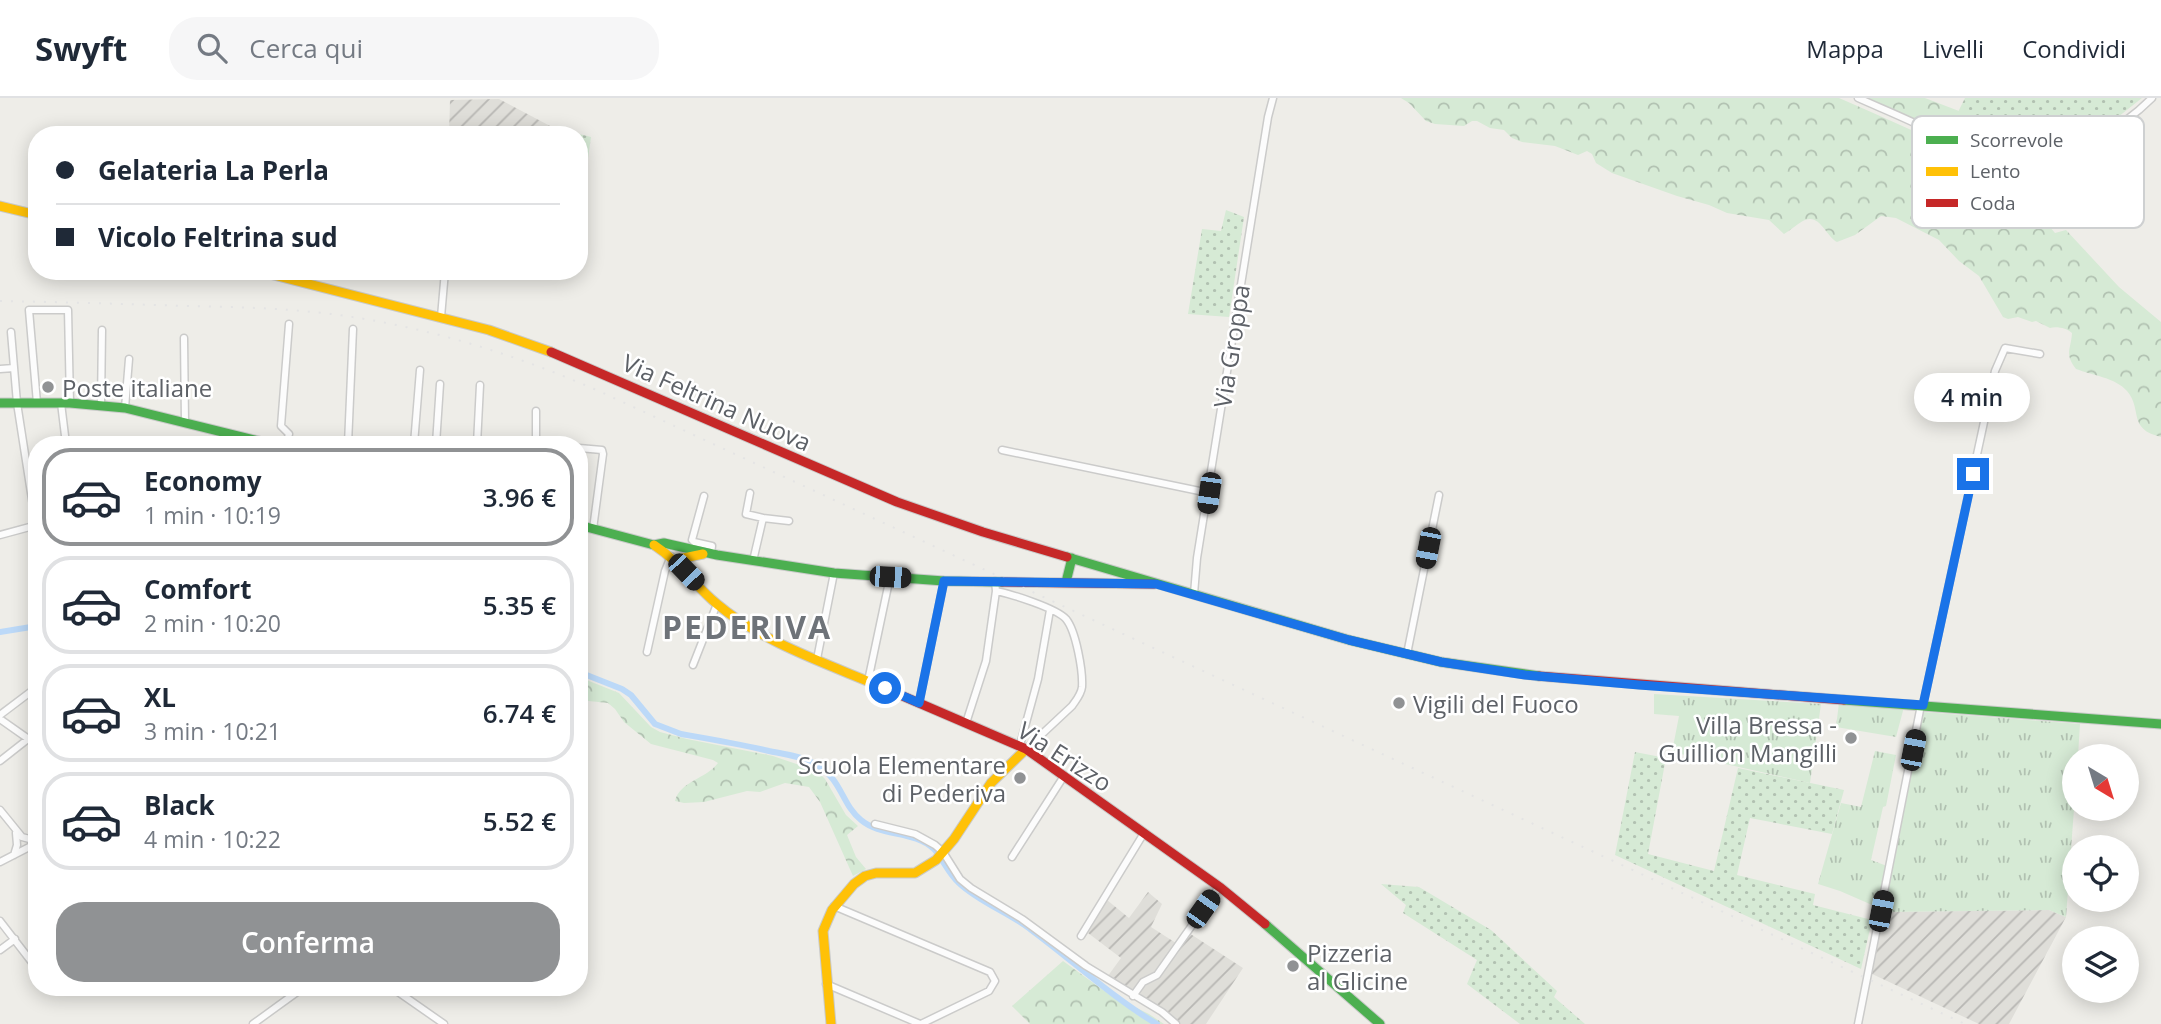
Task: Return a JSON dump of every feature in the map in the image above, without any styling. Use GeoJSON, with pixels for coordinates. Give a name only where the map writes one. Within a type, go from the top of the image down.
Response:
{"type":"FeatureCollection","features":[{"type":"Feature","properties":{"kind":"main road"},"geometry":{"type":"LineString","coordinates":[[0,206],[28,213]]}},
{"type":"Feature","properties":{"kind":"main road","name":"Via Feltrina Nuova"},"geometry":{"type":"LineString","coordinates":[[294,280],[489,330],[570,359],[897,502],[1002,538],[1156,584]]}},
{"type":"Feature","properties":{"kind":"main road"},"geometry":{"type":"LineString","coordinates":[[0,403],[65,403],[125,408],[238,436]]}},
{"type":"Feature","properties":{"kind":"main road"},"geometry":{"type":"LineString","coordinates":[[588,528],[654,545],[664,543],[709,554],[834,573],[995,586],[1066,582],[1156,584],[1349,640],[1441,662],[1525,675],[2161,724]]}},
{"type":"Feature","properties":{"kind":"main road","name":"Via Erizzo"},"geometry":{"type":"LineString","coordinates":[[654,545],[673,558],[717,604],[764,636],[1023,747],[1219,887],[1300,953],[1380,1024]]}},
{"type":"Feature","properties":{"kind":"main road"},"geometry":{"type":"LineString","coordinates":[[673,558],[681,547]]}},
{"type":"Feature","properties":{"kind":"main road"},"geometry":{"type":"LineString","coordinates":[[673,558],[709,554]]}},
{"type":"Feature","properties":{"kind":"main road"},"geometry":{"type":"LineString","coordinates":[[696,556],[689,571],[697,584]]}},
{"type":"Feature","properties":{"kind":"main road"},"geometry":{"type":"LineString","coordinates":[[1066,582],[1072,558]]}},
{"type":"Feature","properties":{"kind":"main road"},"geometry":{"type":"LineString","coordinates":[[831,1024],[823,931],[834,906],[851,886],[865,875],[880,872],[912,874],[926,868],[939,856],[991,783],[1023,747]]}},
{"type":"Feature","properties":{"kind":"street","name":"Via Groppa"},"geometry":{"type":"LineString","coordinates":[[1194,594],[1247,241],[1273,98]]}},
{"type":"Feature","properties":{"kind":"street"},"geometry":{"type":"LineString","coordinates":[[1858,98],[1912,122]]}},
{"type":"Feature","properties":{"kind":"street"},"geometry":{"type":"LineString","coordinates":[[2131,116],[2152,98]]}},
{"type":"Feature","properties":{"kind":"street"},"geometry":{"type":"LineString","coordinates":[[441,317],[443,280]]}},
{"type":"Feature","properties":{"kind":"street"},"geometry":{"type":"LineString","coordinates":[[37,403],[29,310],[68,310],[66,436]]}},
{"type":"Feature","properties":{"kind":"street"},"geometry":{"type":"LineString","coordinates":[[288,436],[281,426],[289,324]]}},
{"type":"Feature","properties":{"kind":"street"},"geometry":{"type":"LineString","coordinates":[[101,405],[102,330]]}},
{"type":"Feature","properties":{"kind":"street"},"geometry":{"type":"LineString","coordinates":[[348,436],[353,330]]}},
{"type":"Feature","properties":{"kind":"street"},"geometry":{"type":"LineString","coordinates":[[11,331],[17,403],[28,470]]}},
{"type":"Feature","properties":{"kind":"street"},"geometry":{"type":"LineString","coordinates":[[184,338],[185,422]]}},
{"type":"Feature","properties":{"kind":"street"},"geometry":{"type":"LineString","coordinates":[[1858,1024],[1922,705],[1995,371],[2005,348],[2040,354]]}},
{"type":"Feature","properties":{"kind":"street"},"geometry":{"type":"LineString","coordinates":[[125,408],[129,359]]}},
{"type":"Feature","properties":{"kind":"street"},"geometry":{"type":"LineString","coordinates":[[0,369],[14,368]]}},
{"type":"Feature","properties":{"kind":"street"},"geometry":{"type":"LineString","coordinates":[[415,436],[420,370]]}},
{"type":"Feature","properties":{"kind":"street"},"geometry":{"type":"LineString","coordinates":[[437,436],[440,384]]}},
{"type":"Feature","properties":{"kind":"street"},"geometry":{"type":"LineString","coordinates":[[477,436],[480,385]]}},
{"type":"Feature","properties":{"kind":"street"},"geometry":{"type":"LineString","coordinates":[[536,411],[536,436]]}},
{"type":"Feature","properties":{"kind":"street"},"geometry":{"type":"LineString","coordinates":[[588,448],[602,450],[603,454],[593,529]]}},
{"type":"Feature","properties":{"kind":"street"},"geometry":{"type":"LineString","coordinates":[[1002,450],[1209,493]]}},
{"type":"Feature","properties":{"kind":"street"},"geometry":{"type":"LineString","coordinates":[[750,493],[746,514],[789,521]]}},
{"type":"Feature","properties":{"kind":"street"},"geometry":{"type":"LineString","coordinates":[[1407,654],[1439,495]]}},
{"type":"Feature","properties":{"kind":"street"},"geometry":{"type":"LineString","coordinates":[[704,496],[692,540],[712,546],[709,554]]}},
{"type":"Feature","properties":{"kind":"street"},"geometry":{"type":"LineString","coordinates":[[753,561],[764,518]]}},
{"type":"Feature","properties":{"kind":"street"},"geometry":{"type":"LineString","coordinates":[[0,535],[28,527]]}},
{"type":"Feature","properties":{"kind":"street"},"geometry":{"type":"LineString","coordinates":[[646,652],[664,572],[673,558]]}},
{"type":"Feature","properties":{"kind":"street"},"geometry":{"type":"LineString","coordinates":[[817,659],[834,573]]}},
{"type":"Feature","properties":{"kind":"street"},"geometry":{"type":"LineString","coordinates":[[868,681],[890,577]]}},
{"type":"Feature","properties":{"kind":"street"},"geometry":{"type":"LineString","coordinates":[[919,703],[944,581]]}},
{"type":"Feature","properties":{"kind":"street"},"geometry":{"type":"LineString","coordinates":[[966,723],[986,661],[995,586],[1065,618],[1073,634],[1079,662],[1082,688],[1072,706],[1023,747]]}},
{"type":"Feature","properties":{"kind":"street"},"geometry":{"type":"LineString","coordinates":[[693,665],[717,604]]}},
{"type":"Feature","properties":{"kind":"street"},"geometry":{"type":"LineString","coordinates":[[1023,747],[1050,610]]}},
{"type":"Feature","properties":{"kind":"street"},"geometry":{"type":"LineString","coordinates":[[0,761],[28,739],[0,717],[28,694]]}},
{"type":"Feature","properties":{"kind":"street"},"geometry":{"type":"LineString","coordinates":[[1012,857],[1063,776]]}},
{"type":"Feature","properties":{"kind":"street"},"geometry":{"type":"LineString","coordinates":[[0,810],[16,831],[28,839]]}},
{"type":"Feature","properties":{"kind":"street"},"geometry":{"type":"LineString","coordinates":[[875,824],[915,834],[971,888],[1022,919],[1086,966],[1162,1012],[1176,1024]]}},
{"type":"Feature","properties":{"kind":"street"},"geometry":{"type":"LineString","coordinates":[[14,855],[18,845],[16,831]]}},
{"type":"Feature","properties":{"kind":"street"},"geometry":{"type":"LineString","coordinates":[[1081,936],[1144,833]]}},
{"type":"Feature","properties":{"kind":"street"},"geometry":{"type":"LineString","coordinates":[[0,862],[28,847]]}},
{"type":"Feature","properties":{"kind":"street"},"geometry":{"type":"LineString","coordinates":[[1133,996],[1143,982],[1157,975],[1219,887]]}},
{"type":"Feature","properties":{"kind":"street"},"geometry":{"type":"LineString","coordinates":[[826,984],[921,1024],[989,991],[995,981],[990,972],[834,906]]}},
{"type":"Feature","properties":{"kind":"street"},"geometry":{"type":"LineString","coordinates":[[0,921],[28,957]]}},
{"type":"Feature","properties":{"kind":"street"},"geometry":{"type":"LineString","coordinates":[[0,950],[15,939]]}},
{"type":"Feature","properties":{"kind":"street"},"geometry":{"type":"LineString","coordinates":[[253,1024],[292,996]]}},
{"type":"Feature","properties":{"kind":"street"},"geometry":{"type":"LineString","coordinates":[[404,996],[444,1024]]}},
{"type":"Feature","properties":{"kind":"shaded area"},"geometry":{"type":"Polygon","coordinates":[[[499,99],[550,126],[449,126],[450,100],[499,99]]]}},
{"type":"Feature","properties":{"kind":"shaded area"},"geometry":{"type":"Polygon","coordinates":[[[1148,892],[1162,904],[1151,927],[1179,945],[1189,933],[1243,968],[1206,1024],[1178,1024],[1153,1006],[1129,996],[1105,980],[1121,958],[1088,933],[1107,900],[1129,918],[1148,892]]]}},
{"type":"Feature","properties":{"kind":"shaded area"},"geometry":{"type":"Polygon","coordinates":[[[2049,910],[2066,917],[2009,1024],[1979,1024],[1870,973],[1883,912],[2049,910]]]}},
{"type":"Feature","properties":{"kind":"green space"},"geometry":{"type":"Polygon","coordinates":[[[1401,98],[1839,98],[1912,130],[1912,226],[1896,218],[1881,216],[1855,235],[1837,242],[1819,223],[1810,219],[1802,221],[1784,234],[1769,220],[1727,213],[1612,173],[1596,163],[1592,154],[1587,151],[1578,155],[1555,146],[1522,142],[1512,138],[1504,130],[1490,128],[1477,121],[1464,126],[1435,124],[1426,121],[1401,98]]]}},
{"type":"Feature","properties":{"kind":"green space"},"geometry":{"type":"Polygon","coordinates":[[[1864,98],[1925,98],[1972,116],[1912,116],[1912,121],[1864,98]]]}},
{"type":"Feature","properties":{"kind":"green space"},"geometry":{"type":"Polygon","coordinates":[[[1965,98],[2142,98],[2119,116],[1964,116],[1958,112],[1965,98]]]}},
{"type":"Feature","properties":{"kind":"green space"},"geometry":{"type":"Polygon","coordinates":[[[588,136],[591,137],[588,158],[588,136]]]}},
{"type":"Feature","properties":{"kind":"green space"},"geometry":{"type":"Polygon","coordinates":[[[1226,210],[1244,217],[1229,317],[1188,314],[1202,229],[1221,231],[1226,210]]]}},
{"type":"Feature","properties":{"kind":"green space"},"geometry":{"type":"Polygon","coordinates":[[[1916,228],[2051,228],[2055,233],[2066,230],[2119,287],[2161,322],[2161,437],[2150,434],[2140,424],[2132,398],[2122,387],[2110,380],[2076,369],[2069,355],[2072,333],[2061,328],[2050,328],[2036,321],[2003,317],[1979,276],[1959,261],[1939,240],[1916,228]]]}},
{"type":"Feature","properties":{"kind":"green space"},"geometry":{"type":"Polygon","coordinates":[[[588,681],[619,693],[651,727],[660,732],[773,756],[817,771],[825,779],[846,815],[858,826],[847,835],[856,857],[866,869],[853,876],[820,802],[809,787],[785,783],[760,792],[747,791],[704,802],[675,801],[682,789],[718,763],[651,744],[624,722],[608,703],[588,701],[588,681]]]}},
{"type":"Feature","properties":{"kind":"green space"},"geometry":{"type":"Polygon","coordinates":[[[1654,694],[1821,704],[1810,783],[1672,752],[1679,716],[1654,714],[1654,694]]]}},
{"type":"Feature","properties":{"kind":"green space"},"geometry":{"type":"Polygon","coordinates":[[[1839,703],[1904,707],[1896,737],[1836,727],[1839,703]]]}},
{"type":"Feature","properties":{"kind":"green space"},"geometry":{"type":"Polygon","coordinates":[[[1923,712],[2080,724],[2079,744],[2062,744],[2062,821],[2073,821],[2072,835],[2062,835],[2062,912],[2066,912],[2066,917],[2049,910],[1883,912],[1923,712]]]}},
{"type":"Feature","properties":{"kind":"green space"},"geometry":{"type":"Polygon","coordinates":[[[1875,751],[1896,755],[1871,860],[1887,866],[1879,908],[1818,884],[1841,803],[1861,807],[1875,751]]]}},
{"type":"Feature","properties":{"kind":"green space"},"geometry":{"type":"Polygon","coordinates":[[[1635,752],[1666,758],[1648,854],[1714,871],[1738,768],[1844,790],[1832,834],[1750,818],[1737,875],[1815,894],[1813,905],[1872,920],[1861,969],[1615,855],[1635,752]]]}},
{"type":"Feature","properties":{"kind":"green space"},"geometry":{"type":"Polygon","coordinates":[[[1381,884],[1419,887],[1491,930],[1557,991],[1554,997],[1585,1024],[1520,1024],[1467,984],[1477,960],[1403,913],[1406,905],[1381,884]]]}},
{"type":"Feature","properties":{"kind":"green space"},"geometry":{"type":"Polygon","coordinates":[[[1063,961],[1110,995],[1164,1024],[1030,1024],[1012,1006],[1063,961]]]}},
{"type":"Feature","properties":{"kind":"waterway"},"geometry":{"type":"LineString","coordinates":[[0,632],[28,627]]}},
{"type":"Feature","properties":{"kind":"waterway"},"geometry":{"type":"LineString","coordinates":[[588,676],[631,695],[655,724],[681,734],[792,756],[815,764],[831,776],[854,814],[861,820],[878,829],[926,843],[967,890],[1021,923],[1109,991],[1157,1024]]}},
{"type":"Feature","properties":{"kind":"railway"},"geometry":{"type":"LineString","coordinates":[[0,301],[241,307],[331,314],[435,334],[536,365],[601,392],[1965,1024]]}},
{"type":"Feature","properties":{"kind":"traffic: fast"},"geometry":{"type":"LineString","coordinates":[[0,403],[70,403],[125,408],[239,436]]}},
{"type":"Feature","properties":{"kind":"traffic: fast"},"geometry":{"type":"LineString","coordinates":[[588,527],[654,545],[664,543],[717,555],[834,573],[944,581],[1002,582]]}},
{"type":"Feature","properties":{"kind":"traffic: fast"},"geometry":{"type":"LineString","coordinates":[[1067,557],[1349,640],[1441,662],[1539,676]]}},
{"type":"Feature","properties":{"kind":"traffic: fast"},"geometry":{"type":"LineString","coordinates":[[1066,582],[1072,558]]}},
{"type":"Feature","properties":{"kind":"traffic: fast"},"geometry":{"type":"LineString","coordinates":[[1844,700],[2161,724]]}},
{"type":"Feature","properties":{"kind":"traffic: fast"},"geometry":{"type":"LineString","coordinates":[[1265,924],[1380,1024]]}},
{"type":"Feature","properties":{"kind":"traffic: slow"},"geometry":{"type":"LineString","coordinates":[[0,206],[28,213]]}},
{"type":"Feature","properties":{"kind":"traffic: slow"},"geometry":{"type":"LineString","coordinates":[[293,280],[489,330],[551,352]]}},
{"type":"Feature","properties":{"kind":"traffic: slow"},"geometry":{"type":"LineString","coordinates":[[654,545],[717,604],[756,631],[800,653],[891,691]]}},
{"type":"Feature","properties":{"kind":"traffic: slow"},"geometry":{"type":"LineString","coordinates":[[674,560],[703,554]]}},
{"type":"Feature","properties":{"kind":"traffic: slow"},"geometry":{"type":"LineString","coordinates":[[831,1024],[823,931],[832,910],[854,884],[865,876],[876,873],[915,873],[936,860],[954,839],[991,783],[1026,749]]}},
{"type":"Feature","properties":{"kind":"traffic: jam"},"geometry":{"type":"LineString","coordinates":[[551,352],[897,502],[1067,557]]}},
{"type":"Feature","properties":{"kind":"traffic: jam"},"geometry":{"type":"LineString","coordinates":[[1002,582],[1154,584]]}},
{"type":"Feature","properties":{"kind":"traffic: jam"},"geometry":{"type":"LineString","coordinates":[[1539,676],[1844,700]]}},
{"type":"Feature","properties":{"kind":"traffic: jam"},"geometry":{"type":"LineString","coordinates":[[891,691],[1026,749],[1221,888],[1265,924]]}},
{"type":"Feature","properties":{"kind":"place","name":"Poste italiane"},"geometry":{"type":"Point","coordinates":[48,387]}},
{"type":"Feature","properties":{"kind":"place","name":"Vigili del Fuoco"},"geometry":{"type":"Point","coordinates":[1399,703]}},
{"type":"Feature","properties":{"kind":"place","name":"Villa Bressa - Guillion Mangilli"},"geometry":{"type":"Point","coordinates":[1851,738]}},
{"type":"Feature","properties":{"kind":"place","name":"Scuola Elementare di Pederiva"},"geometry":{"type":"Point","coordinates":[1020,778]}},
{"type":"Feature","properties":{"kind":"place","name":"Pizzeria al Glicine"},"geometry":{"type":"Point","coordinates":[1293,966]}},
{"type":"Feature","properties":{"kind":"district","name":"PEDERIVA"},"geometry":{"type":"Point","coordinates":[747,626]}},
{"type":"Feature","properties":{"kind":"route"},"geometry":{"type":"LineString","coordinates":[[885,688],[919,703],[944,581],[1057,582],[1156,584],[1349,640],[1441,662],[1525,675],[1923,705],[1973,474]]}}]}
